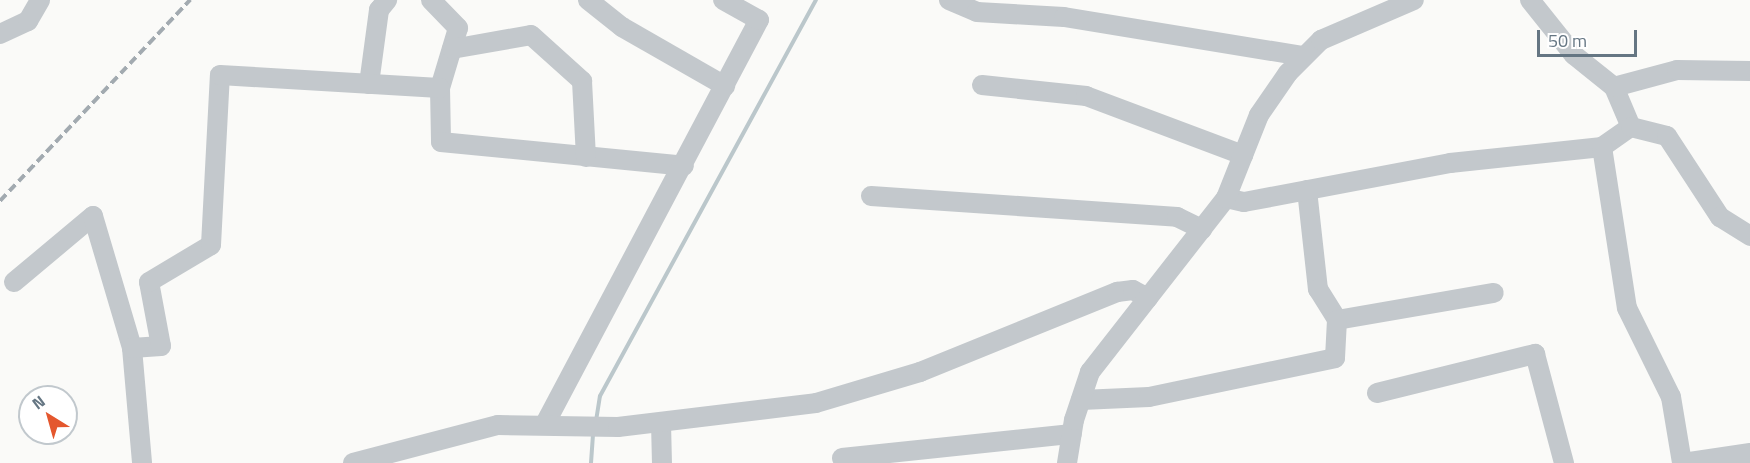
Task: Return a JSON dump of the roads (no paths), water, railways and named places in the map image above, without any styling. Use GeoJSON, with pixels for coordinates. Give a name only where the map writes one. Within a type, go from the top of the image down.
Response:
{"type":"FeatureCollection","features":[{"type":"Feature","properties":{"kind":"street"},"geometry":{"type":"LineString","coordinates":[[0,34],[28,21],[40,0]]}},
{"type":"Feature","properties":{"kind":"street"},"geometry":{"type":"LineString","coordinates":[[369,84],[379,10],[387,0]]}},
{"type":"Feature","properties":{"kind":"street"},"geometry":{"type":"LineString","coordinates":[[431,0],[458,28],[440,88],[441,142],[684,166]]}},
{"type":"Feature","properties":{"kind":"street"},"geometry":{"type":"LineString","coordinates":[[588,0],[622,27],[725,86]]}},
{"type":"Feature","properties":{"kind":"street"},"geometry":{"type":"LineString","coordinates":[[546,422],[684,166],[759,20],[723,0]]}},
{"type":"Feature","properties":{"kind":"street"},"geometry":{"type":"LineString","coordinates":[[1067,463],[1072,434],[1090,372],[1226,198],[1259,115],[1302,56],[1330,36],[1414,0]]}},
{"type":"Feature","properties":{"kind":"street"},"geometry":{"type":"LineString","coordinates":[[1530,0],[1574,55],[1614,87],[1631,127]]}},
{"type":"Feature","properties":{"kind":"street"},"geometry":{"type":"LineString","coordinates":[[953,1],[977,12],[1065,8],[1302,56]]}},
{"type":"Feature","properties":{"kind":"street"},"geometry":{"type":"LineString","coordinates":[[452,49],[531,35],[582,81],[586,157]]}},
{"type":"Feature","properties":{"kind":"street"},"geometry":{"type":"LineString","coordinates":[[1614,87],[1677,70],[1750,71]]}},
{"type":"Feature","properties":{"kind":"street"},"geometry":{"type":"LineString","coordinates":[[132,348],[161,346],[149,282],[211,245],[220,75],[440,88]]}},
{"type":"Feature","properties":{"kind":"street"},"geometry":{"type":"LineString","coordinates":[[982,85],[1086,96],[1243,155]]}},
{"type":"Feature","properties":{"kind":"street"},"geometry":{"type":"LineString","coordinates":[[1226,198],[1244,202],[1450,164],[1602,147],[1631,127],[1667,136],[1720,217],[1750,236]]}},
{"type":"Feature","properties":{"kind":"street"},"geometry":{"type":"LineString","coordinates":[[1602,147],[1627,308],[1671,397],[1682,463],[1750,453]]}},
{"type":"Feature","properties":{"kind":"street"},"geometry":{"type":"LineString","coordinates":[[1081,400],[1149,397],[1335,358],[1337,320],[1318,289],[1307,190]]}},
{"type":"Feature","properties":{"kind":"street"},"geometry":{"type":"LineString","coordinates":[[871,196],[1177,217],[1202,229]]}},
{"type":"Feature","properties":{"kind":"street"},"geometry":{"type":"LineString","coordinates":[[14,282],[93,216],[132,348],[142,463]]}},
{"type":"Feature","properties":{"kind":"street"},"geometry":{"type":"LineString","coordinates":[[353,463],[498,425],[571,422],[618,427],[816,403],[920,372],[1117,292],[1133,290],[1148,298]]}},
{"type":"Feature","properties":{"kind":"street"},"geometry":{"type":"LineString","coordinates":[[1337,320],[1494,293]]}},
{"type":"Feature","properties":{"kind":"street"},"geometry":{"type":"LineString","coordinates":[[1377,393],[1534,354],[1564,463]]}},
{"type":"Feature","properties":{"kind":"street"},"geometry":{"type":"LineString","coordinates":[[661,423],[662,463]]}},
{"type":"Feature","properties":{"kind":"street"},"geometry":{"type":"LineString","coordinates":[[842,458],[1072,434]]}},
{"type":"Feature","properties":{"kind":"waterway"},"geometry":{"type":"LineString","coordinates":[[596,421],[600,396],[816,0]]}},
{"type":"Feature","properties":{"kind":"waterway"},"geometry":{"type":"LineString","coordinates":[[591,463],[593,434]]}},
{"type":"Feature","properties":{"kind":"railway"},"geometry":{"type":"LineString","coordinates":[[0,201],[190,0]]}}]}
